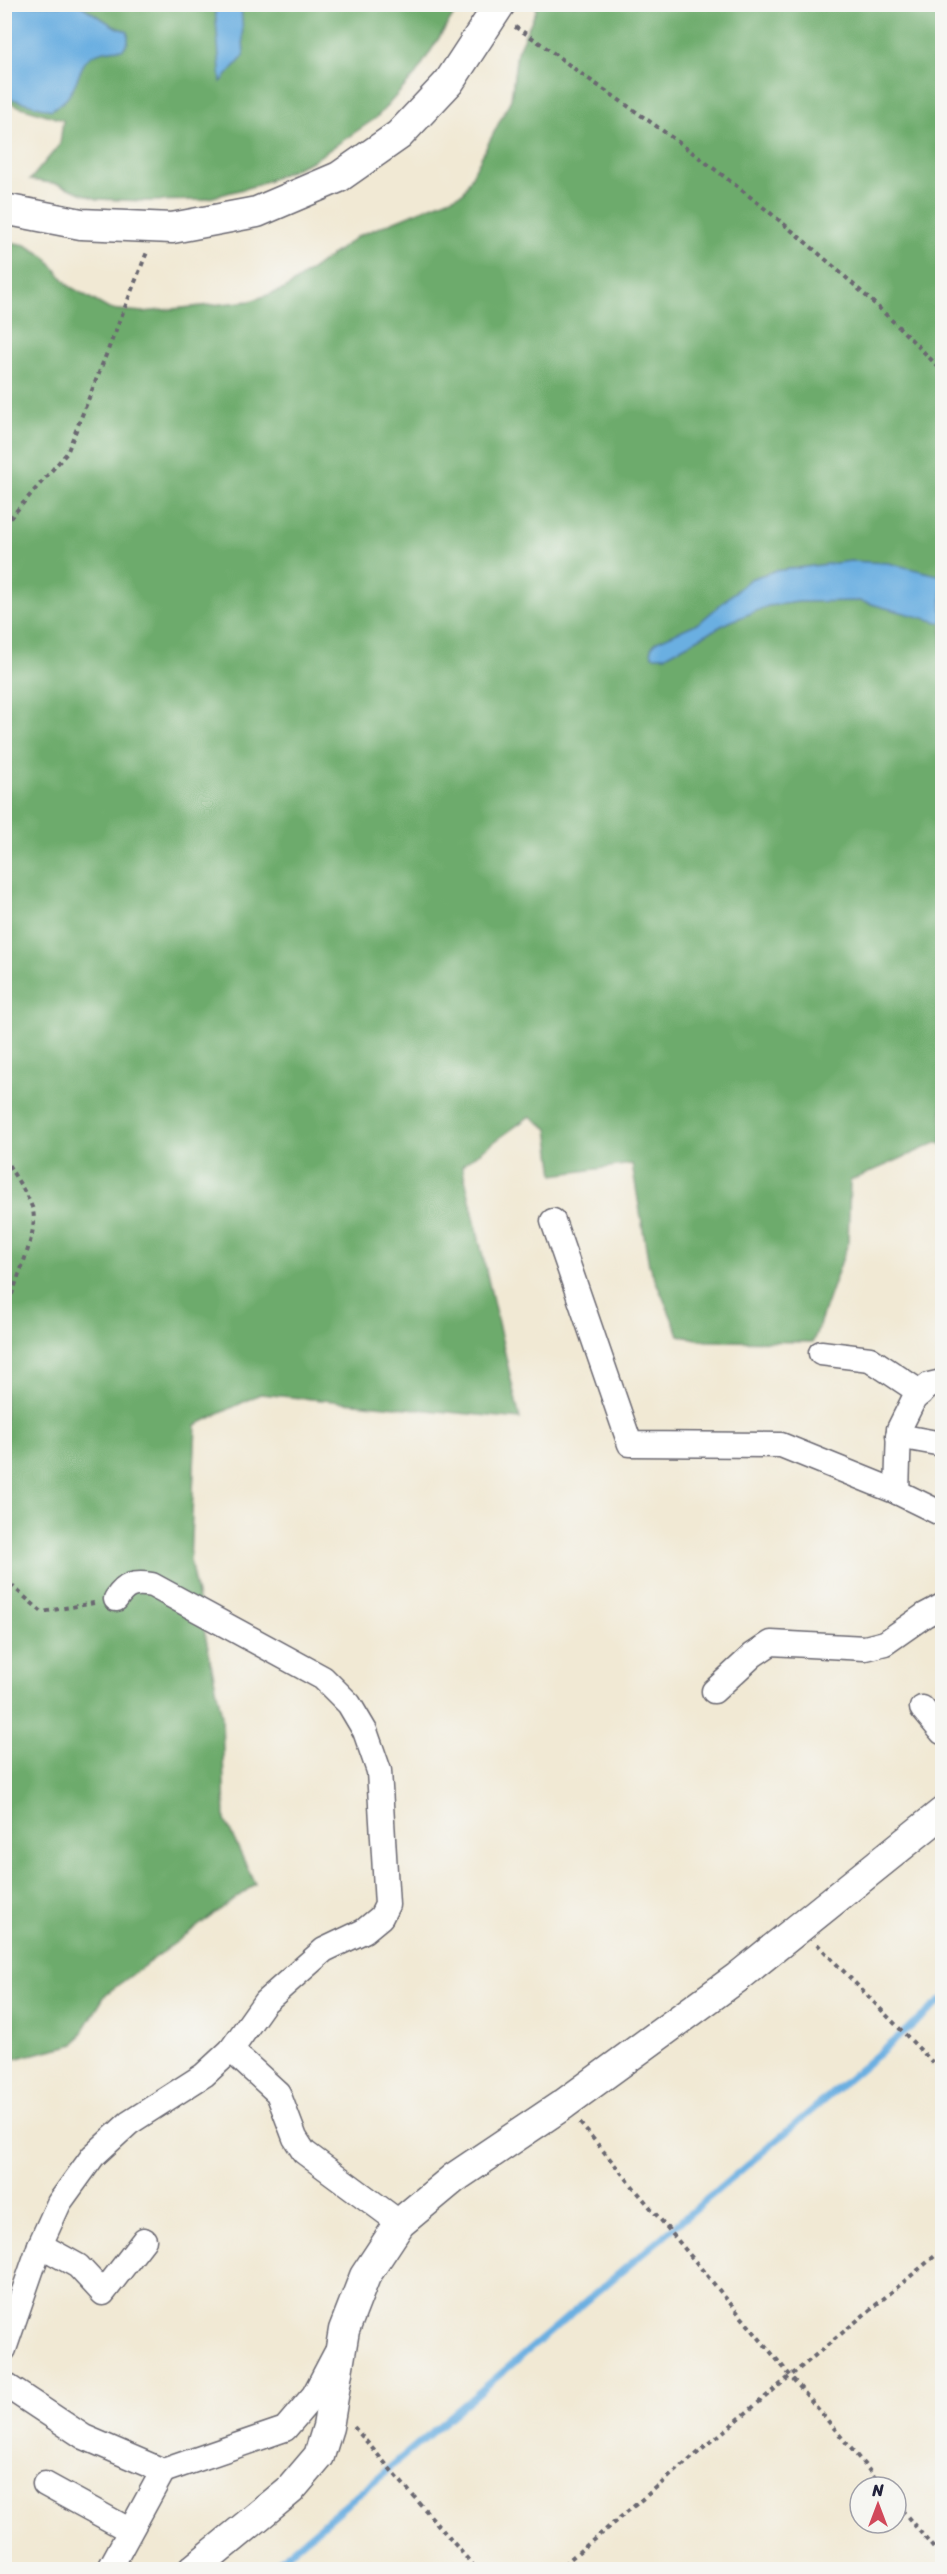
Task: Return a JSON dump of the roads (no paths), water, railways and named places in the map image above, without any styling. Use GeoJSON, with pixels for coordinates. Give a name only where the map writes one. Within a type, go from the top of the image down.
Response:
{"type":"FeatureCollection","features":[{"type":"Feature","properties":{"kind":"street"},"geometry":{"type":"LineString","coordinates":[[4,209],[81,224],[172,228],[257,212],[339,177],[399,135],[507,15]]}},
{"type":"Feature","properties":{"kind":"street"},"geometry":{"type":"LineString","coordinates":[[553,1221],[630,1444],[781,1445],[897,1492],[942,1514]]}},
{"type":"Feature","properties":{"kind":"street"},"geometry":{"type":"LineString","coordinates":[[821,1353],[870,1359],[921,1393]]}},
{"type":"Feature","properties":{"kind":"street"},"geometry":{"type":"LineString","coordinates":[[897,1492],[899,1429],[914,1399],[929,1385],[942,1382]]}},
{"type":"Feature","properties":{"kind":"street"},"geometry":{"type":"LineString","coordinates":[[898,1436],[942,1444]]}},
{"type":"Feature","properties":{"kind":"street"},"geometry":{"type":"LineString","coordinates":[[4,2349],[40,2245],[59,2203],[93,2156],[129,2123],[204,2075],[231,2050],[265,2002],[324,1950],[364,1931],[381,1917],[387,1905],[379,1771],[365,1731],[349,1704],[324,1678],[152,1585],[135,1582],[123,1588],[116,1599]]}},
{"type":"Feature","properties":{"kind":"street"},"geometry":{"type":"LineString","coordinates":[[714,1691],[753,1655],[771,1642],[865,1648],[885,1643],[942,1606]]}},
{"type":"Feature","properties":{"kind":"street"},"geometry":{"type":"LineString","coordinates":[[922,1708],[942,1732]]}},
{"type":"Feature","properties":{"kind":"street"},"geometry":{"type":"LineString","coordinates":[[109,2570],[163,2471],[285,2429],[314,2395],[341,2344],[365,2276],[399,2223],[454,2178],[564,2104],[801,1928],[942,1813]]}},
{"type":"Feature","properties":{"kind":"street"},"geometry":{"type":"LineString","coordinates":[[231,2050],[278,2093],[295,2138],[304,2152],[399,2223]]}},
{"type":"Feature","properties":{"kind":"street"},"geometry":{"type":"LineString","coordinates":[[40,2245],[78,2266],[103,2293],[144,2240]]}},
{"type":"Feature","properties":{"kind":"street"},"geometry":{"type":"LineString","coordinates":[[194,2570],[290,2490],[319,2456],[328,2427],[341,2344]]}},
{"type":"Feature","properties":{"kind":"street"},"geometry":{"type":"LineString","coordinates":[[4,2384],[84,2437],[163,2471]]}},
{"type":"Feature","properties":{"kind":"street"},"geometry":{"type":"LineString","coordinates":[[45,2484],[129,2530]]}},
{"type":"Feature","properties":{"kind":"water"},"geometry":{"type":"Polygon","coordinates":[[[241,4],[244,56],[221,82],[215,6],[241,4]]]}},
{"type":"Feature","properties":{"kind":"water"},"geometry":{"type":"Polygon","coordinates":[[[4,5],[80,5],[128,32],[128,42],[123,49],[107,50],[89,57],[67,98],[51,110],[5,97],[4,5]]]}},
{"type":"Feature","properties":{"kind":"water"},"geometry":{"type":"Polygon","coordinates":[[[851,561],[888,563],[942,576],[942,623],[860,601],[798,602],[768,606],[727,623],[666,656],[652,656],[651,648],[657,641],[700,622],[750,579],[774,571],[851,561]]]}},
{"type":"Feature","properties":{"kind":"waterway"},"geometry":{"type":"LineString","coordinates":[[269,2570],[942,2000]]}}]}
